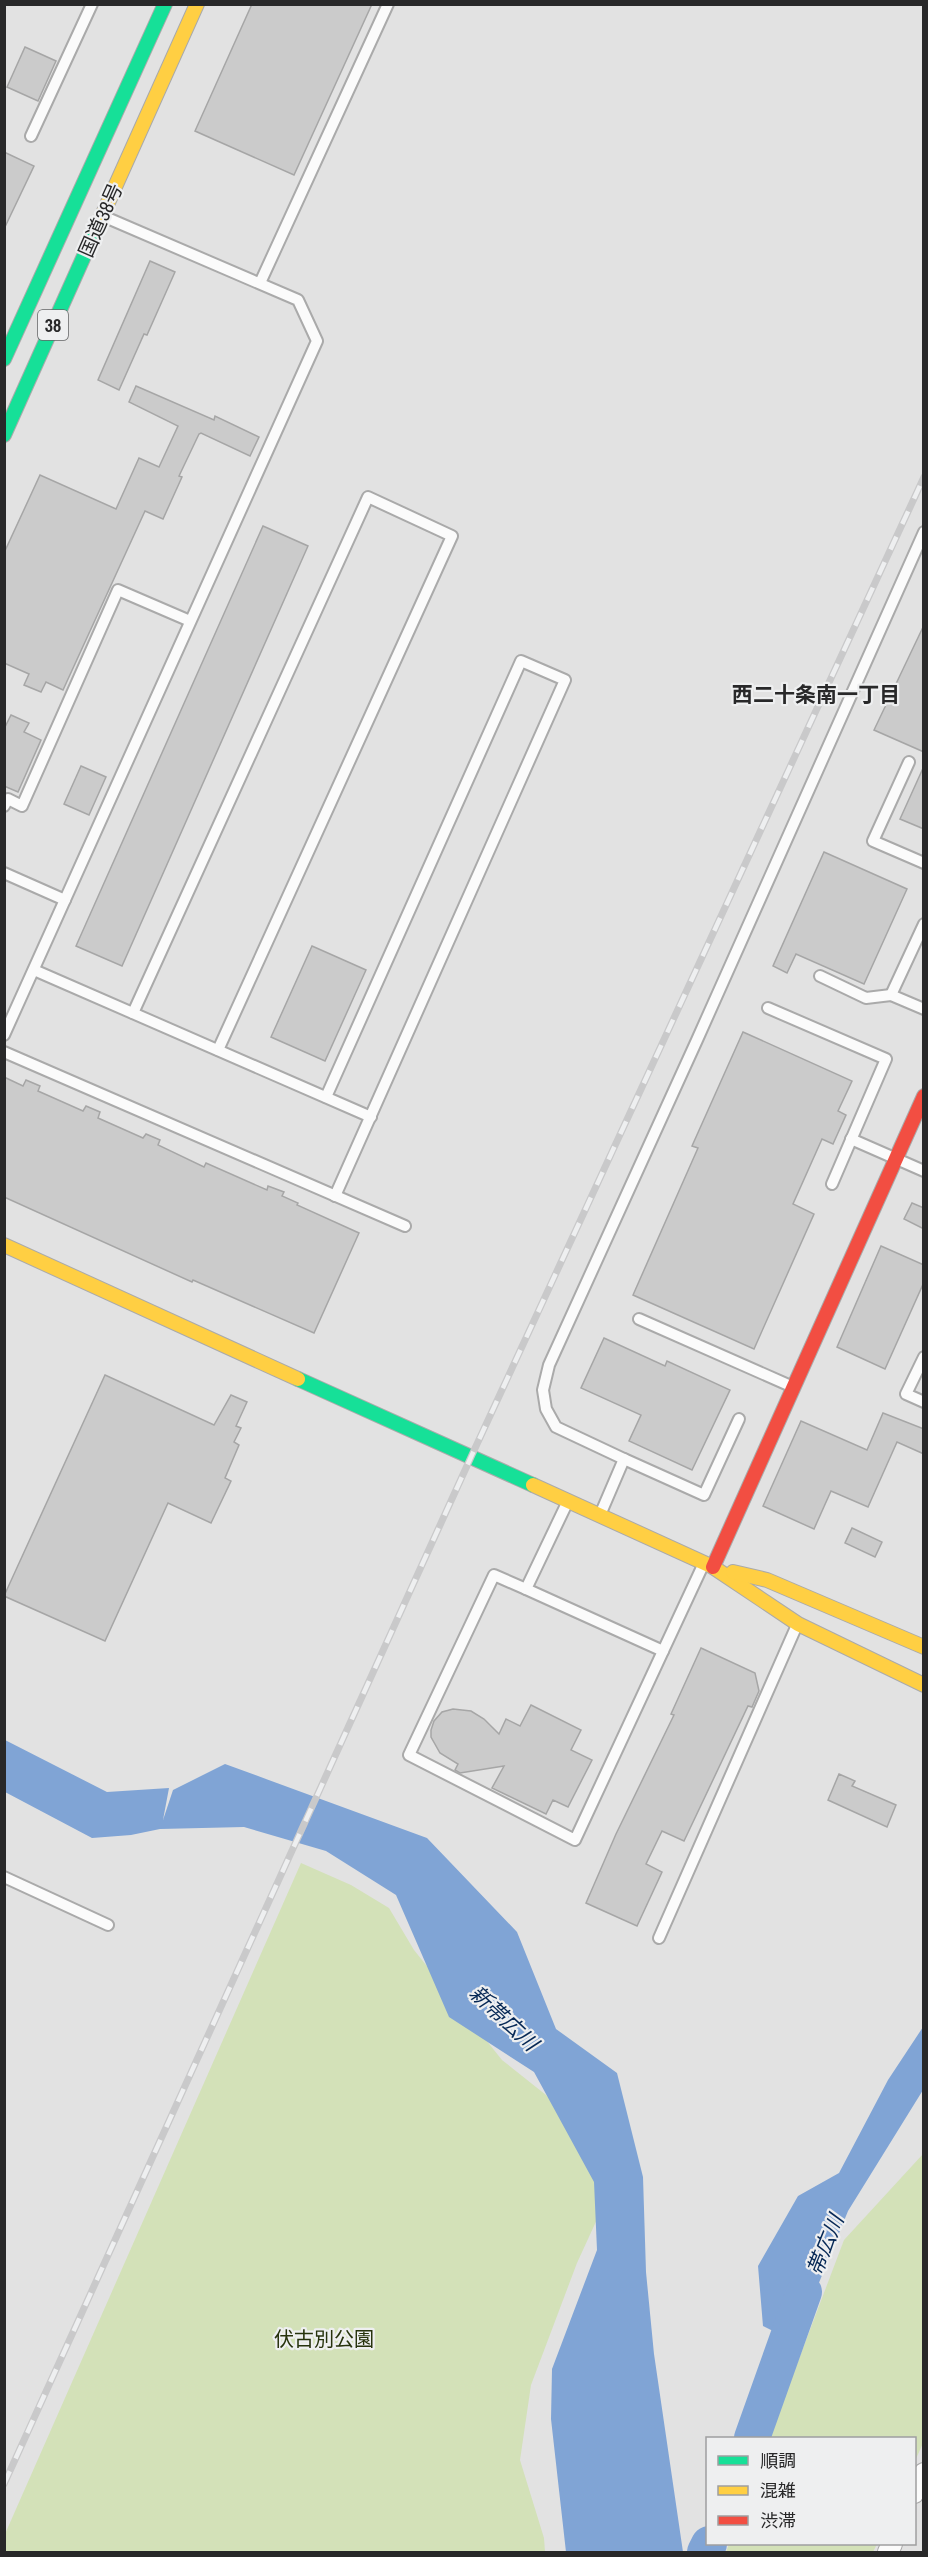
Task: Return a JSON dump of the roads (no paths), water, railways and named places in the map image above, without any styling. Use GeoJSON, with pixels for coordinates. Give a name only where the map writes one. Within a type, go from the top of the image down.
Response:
{"type":"FeatureCollection","features":[{"type":"Feature","properties":{"kind":"main road","name":"国道38号"},"geometry":{"type":"LineString","coordinates":[[4,435],[165,4]]}},
{"type":"Feature","properties":{"kind":"main road","name":"国道38号"},"geometry":{"type":"LineString","coordinates":[[4,359],[88,210],[197,4]]}},
{"type":"Feature","properties":{"kind":"main road"},"geometry":{"type":"LineString","coordinates":[[708,1565],[794,1387],[924,1096]]}},
{"type":"Feature","properties":{"kind":"main road"},"geometry":{"type":"LineString","coordinates":[[4,1245],[708,1565],[798,1624],[917,1656]]}},
{"type":"Feature","properties":{"kind":"main road"},"geometry":{"type":"LineString","coordinates":[[708,1565],[767,1580],[917,1656],[924,1685]]}},
{"type":"Feature","properties":{"kind":"street"},"geometry":{"type":"LineString","coordinates":[[916,2491],[924,2473]]}},
{"type":"Feature","properties":{"kind":"lane"},"geometry":{"type":"LineString","coordinates":[[32,136],[92,4]]}},
{"type":"Feature","properties":{"kind":"lane"},"geometry":{"type":"LineString","coordinates":[[260,283],[388,4]]}},
{"type":"Feature","properties":{"kind":"lane"},"geometry":{"type":"LineString","coordinates":[[4,1035],[316,341],[298,300],[88,210]]}},
{"type":"Feature","properties":{"kind":"lane"},"geometry":{"type":"LineString","coordinates":[[133,1013],[368,498],[453,536],[218,1050]]}},
{"type":"Feature","properties":{"kind":"lane"},"geometry":{"type":"LineString","coordinates":[[739,1419],[704,1496],[556,1427],[546,1409],[543,1390],[549,1365],[924,532]]}},
{"type":"Feature","properties":{"kind":"lane"},"geometry":{"type":"LineString","coordinates":[[4,806],[8,800],[22,806],[118,590],[190,621]]}},
{"type":"Feature","properties":{"kind":"lane"},"geometry":{"type":"LineString","coordinates":[[326,1097],[520,661],[565,680],[335,1196]]}},
{"type":"Feature","properties":{"kind":"lane"},"geometry":{"type":"LineString","coordinates":[[909,762],[873,841],[924,863]]}},
{"type":"Feature","properties":{"kind":"lane"},"geometry":{"type":"LineString","coordinates":[[4,873],[65,900]]}},
{"type":"Feature","properties":{"kind":"lane"},"geometry":{"type":"LineString","coordinates":[[891,995],[924,924]]}},
{"type":"Feature","properties":{"kind":"lane"},"geometry":{"type":"LineString","coordinates":[[34,970],[370,1117]]}},
{"type":"Feature","properties":{"kind":"lane"},"geometry":{"type":"LineString","coordinates":[[820,976],[866,998],[891,995],[924,1010]]}},
{"type":"Feature","properties":{"kind":"lane"},"geometry":{"type":"LineString","coordinates":[[768,1008],[886,1059],[831,1184]]}},
{"type":"Feature","properties":{"kind":"lane"},"geometry":{"type":"LineString","coordinates":[[4,1052],[405,1226]]}},
{"type":"Feature","properties":{"kind":"lane"},"geometry":{"type":"LineString","coordinates":[[851,1139],[924,1171]]}},
{"type":"Feature","properties":{"kind":"lane"},"geometry":{"type":"LineString","coordinates":[[639,1319],[794,1387]]}},
{"type":"Feature","properties":{"kind":"lane"},"geometry":{"type":"LineString","coordinates":[[924,1357],[906,1394],[924,1402]]}},
{"type":"Feature","properties":{"kind":"lane"},"geometry":{"type":"LineString","coordinates":[[600,1515],[624,1459]]}},
{"type":"Feature","properties":{"kind":"lane"},"geometry":{"type":"LineString","coordinates":[[526,1589],[568,1501]]}},
{"type":"Feature","properties":{"kind":"lane"},"geometry":{"type":"LineString","coordinates":[[663,1651],[494,1575],[410,1755],[576,1840],[663,1651],[708,1565]]}},
{"type":"Feature","properties":{"kind":"lane"},"geometry":{"type":"LineString","coordinates":[[659,1938],[798,1624]]}},
{"type":"Feature","properties":{"kind":"lane"},"geometry":{"type":"LineString","coordinates":[[4,1877],[108,1925]]}},
{"type":"Feature","properties":{"kind":"water","name":"新帯広川"},"geometry":{"type":"Polygon","coordinates":[[[5,1740],[107,1792],[169,1788],[163,1820],[173,1790],[225,1764],[427,1838],[517,1932],[556,2029],[617,2073],[643,2177],[646,2272],[654,2354],[683,2552],[566,2552],[551,2419],[552,2369],[597,2250],[594,2182],[534,2072],[449,2017],[396,1895],[326,1851],[244,1827],[160,1829],[131,1835],[92,1838],[5,1792],[5,1740]]]}},
{"type":"Feature","properties":{"kind":"water"},"geometry":{"type":"Polygon","coordinates":[[[923,2027],[923,2090],[848,2211],[795,2342],[763,2326],[758,2266],[798,2196],[839,2173],[888,2080],[923,2027]]]}},
{"type":"Feature","properties":{"kind":"waterway","name":"帯広川"},"geometry":{"type":"LineString","coordinates":[[752,2437],[804,2292]]}},
{"type":"Feature","properties":{"kind":"waterway","name":"帯広川"},"geometry":{"type":"LineString","coordinates":[[705,2552],[708,2545]]}},
{"type":"Feature","properties":{"kind":"railway"},"geometry":{"type":"LineString","coordinates":[[4,2484],[471,1457],[924,477]]}},
{"type":"Feature","properties":{"kind":"district","name":"西二十条南一丁目"},"geometry":{"type":"Point","coordinates":[816,694]}},
{"type":"Feature","properties":{"kind":"park label","name":"伏古別公園"},"geometry":{"type":"Point","coordinates":[324,2338]}}]}
